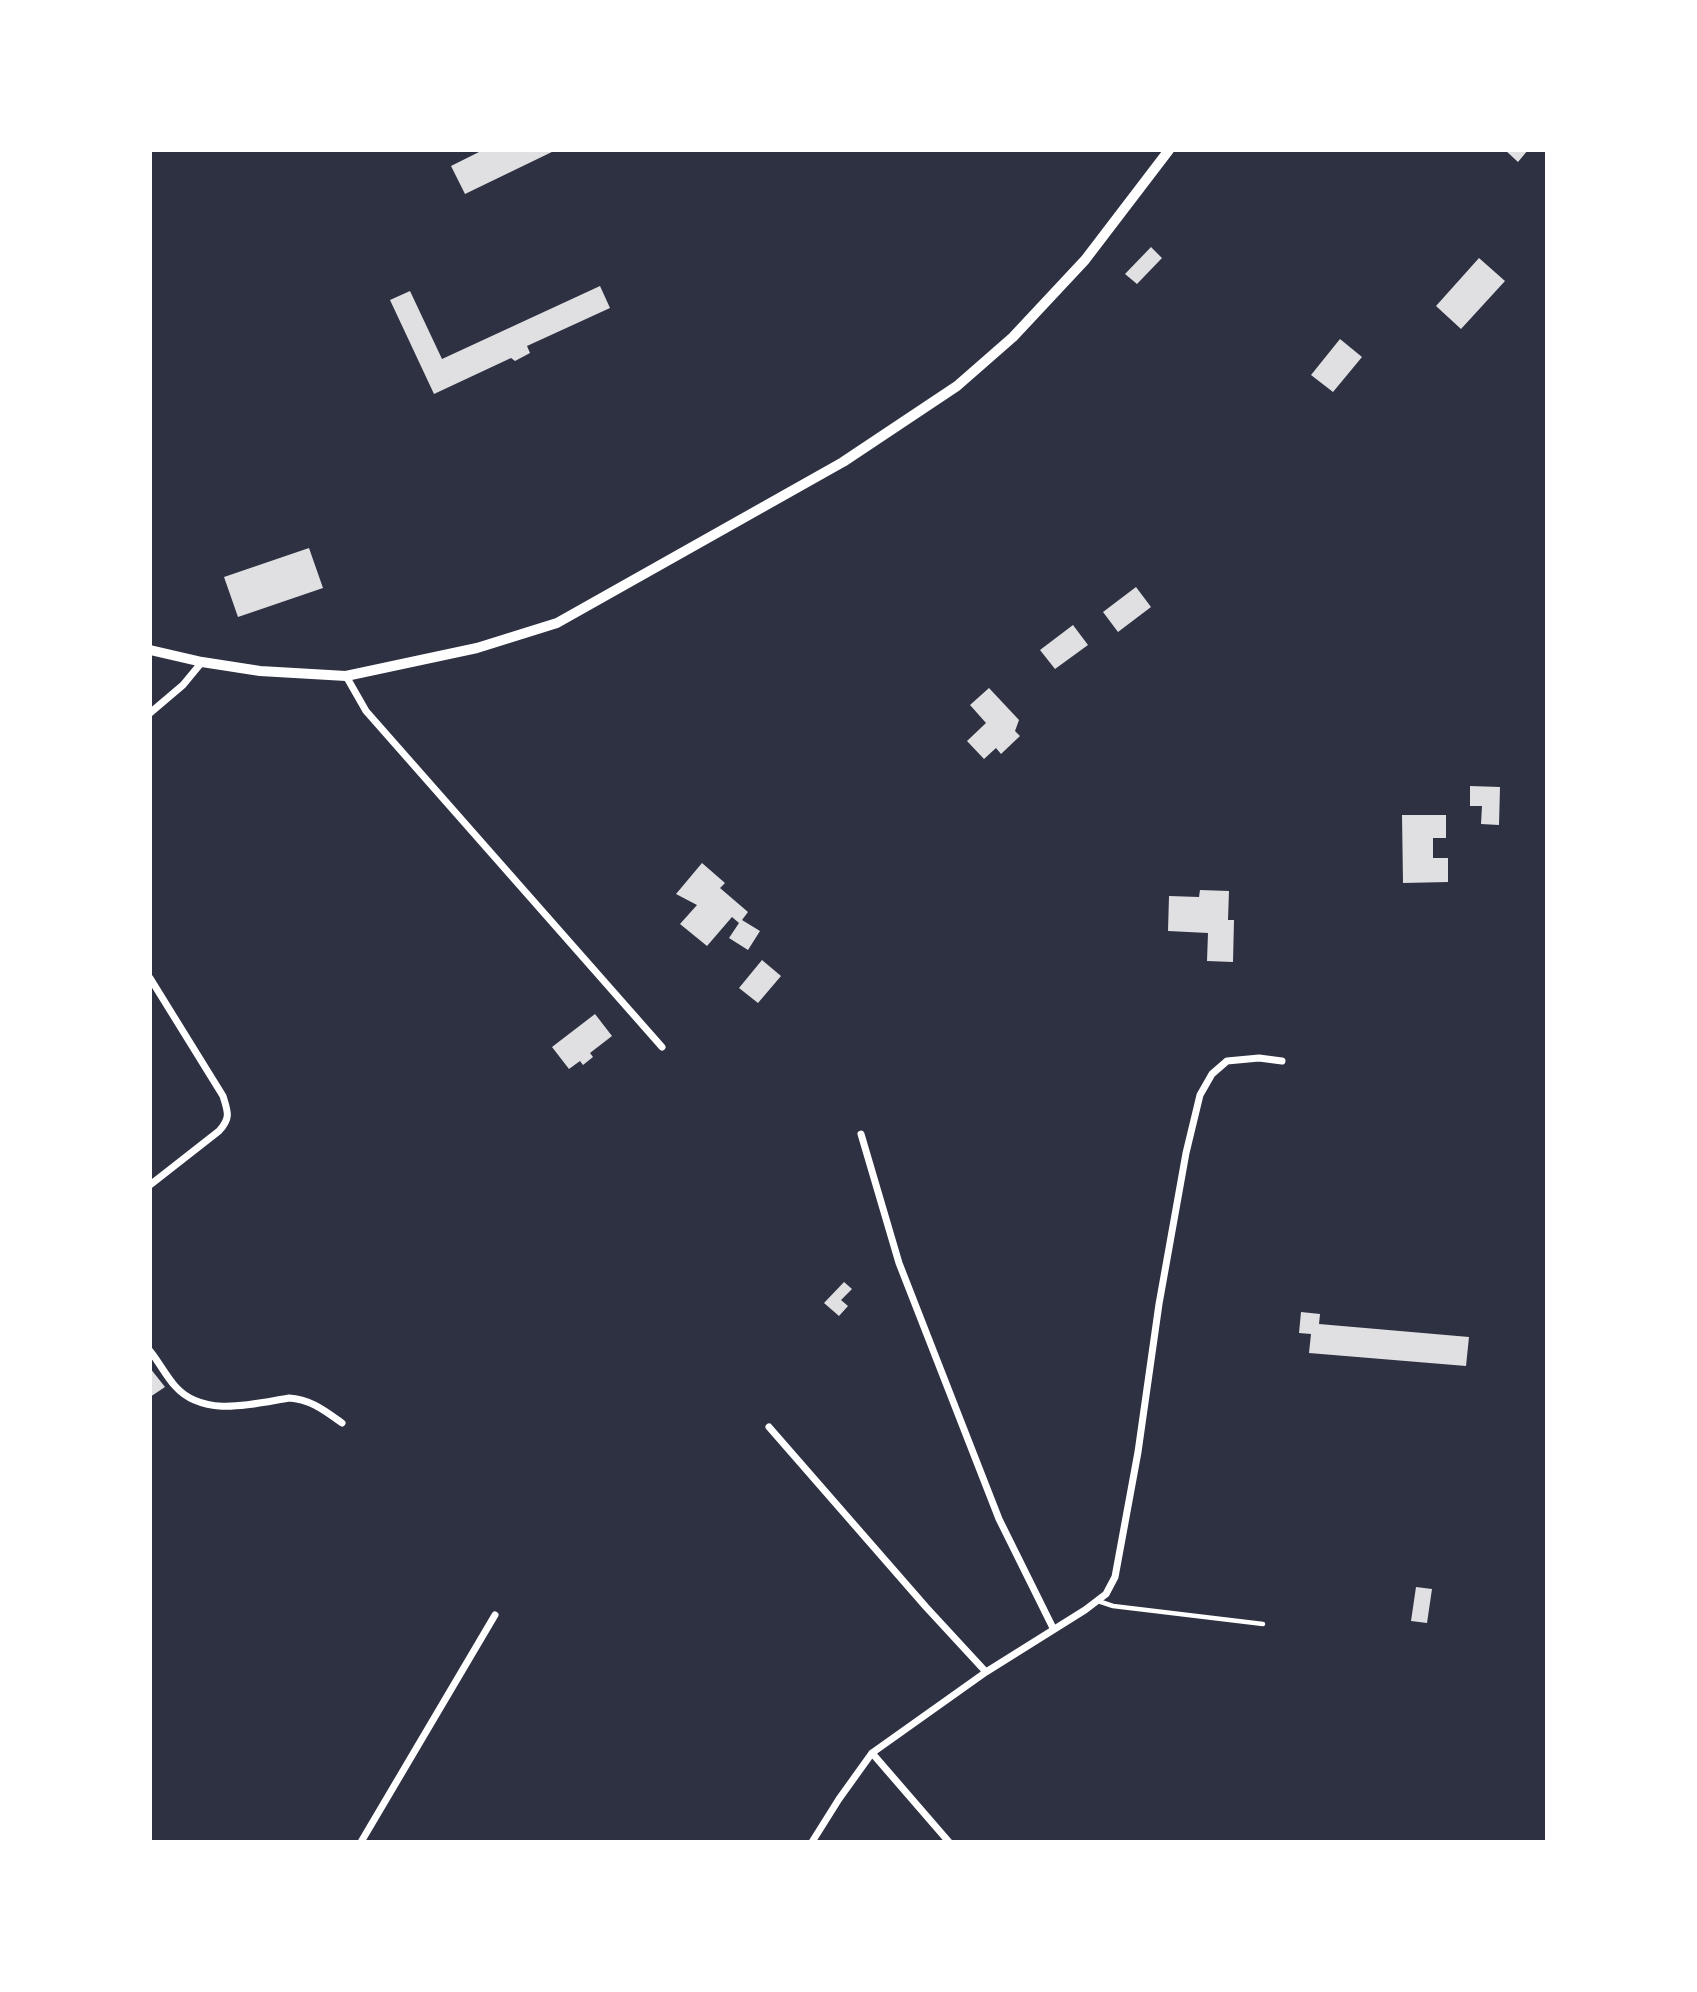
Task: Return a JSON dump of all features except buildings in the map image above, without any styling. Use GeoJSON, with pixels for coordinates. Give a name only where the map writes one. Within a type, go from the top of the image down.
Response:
{"type":"FeatureCollection","features":[{"type":"Feature","properties":{"kind":"street"},"geometry":{"type":"LineString","coordinates":[[150,650],[260,671],[346,676],[477,648],[557,623],[842,462],[957,386],[1013,337],[1085,260],[1169,150]]}},
{"type":"Feature","properties":{"kind":"street"},"geometry":{"type":"LineString","coordinates":[[150,713],[183,685],[202,662]]}},
{"type":"Feature","properties":{"kind":"street"},"geometry":{"type":"LineString","coordinates":[[346,676],[366,711],[662,1047]]}},
{"type":"Feature","properties":{"kind":"street"},"geometry":{"type":"LineString","coordinates":[[150,978],[223,1096],[228,1111],[227,1123],[219,1131],[150,1185]]}},
{"type":"Feature","properties":{"kind":"street"},"geometry":{"type":"LineString","coordinates":[[812,1842],[872,1754],[986,1672],[1106,1594],[1115,1577],[1138,1452],[1164,1277],[1186,1153],[1200,1094],[1212,1074],[1227,1060],[1282,1060]]}},
{"type":"Feature","properties":{"kind":"street"},"geometry":{"type":"LineString","coordinates":[[861,1134],[899,1263],[999,1518],[1053,1628]]}},
{"type":"Feature","properties":{"kind":"street"},"geometry":{"type":"LineString","coordinates":[[150,1351],[176,1387],[187,1396],[205,1404],[226,1407],[299,1398],[342,1423]]}},
{"type":"Feature","properties":{"kind":"street"},"geometry":{"type":"LineString","coordinates":[[769,1427],[986,1672]]}},
{"type":"Feature","properties":{"kind":"street"},"geometry":{"type":"LineString","coordinates":[[361,1842],[495,1615]]}},
{"type":"Feature","properties":{"kind":"street"},"geometry":{"type":"LineString","coordinates":[[872,1754],[949,1842]]}},
{"type":"Feature","properties":{"kind":"lane"},"geometry":{"type":"LineString","coordinates":[[1098,1600],[1113,1605],[1262,1624]]}}]}
